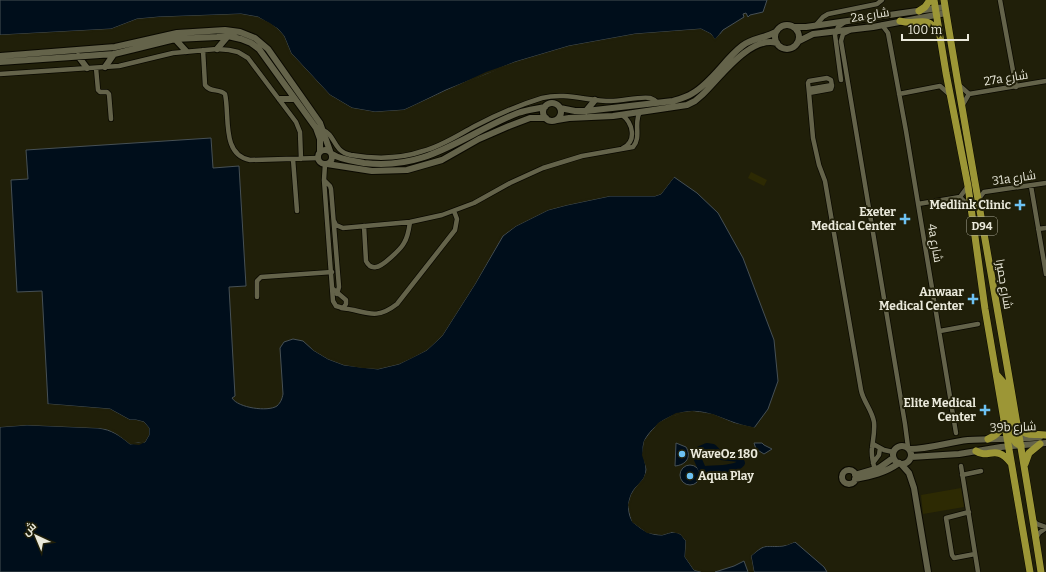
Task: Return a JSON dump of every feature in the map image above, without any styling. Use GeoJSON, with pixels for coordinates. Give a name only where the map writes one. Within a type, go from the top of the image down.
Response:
{"type":"FeatureCollection","features":[{"type":"Feature","properties":{"kind":"main road"},"geometry":{"type":"LineString","coordinates":[[919,12],[930,0]]}},
{"type":"Feature","properties":{"kind":"main road","name":"شارع جميرا"},"geometry":{"type":"LineString","coordinates":[[934,0],[950,96],[971,184],[978,201],[1017,423],[1011,463],[1028,570]]}},
{"type":"Feature","properties":{"kind":"main road","name":"شارع جميرا"},"geometry":{"type":"LineString","coordinates":[[945,7],[962,106],[971,184],[971,207],[985,309],[1003,418],[1025,470],[1041,572]]}},
{"type":"Feature","properties":{"kind":"main road"},"geometry":{"type":"LineString","coordinates":[[900,21],[906,23],[927,22],[933,24],[939,32]]}},
{"type":"Feature","properties":{"kind":"main road"},"geometry":{"type":"LineString","coordinates":[[996,375],[1003,382],[1023,486],[1028,494]]}},
{"type":"Feature","properties":{"kind":"main road"},"geometry":{"type":"LineString","coordinates":[[988,439],[994,437],[999,432],[1002,426],[1003,418]]}},
{"type":"Feature","properties":{"kind":"main road"},"geometry":{"type":"LineString","coordinates":[[1017,423],[1022,431],[1028,434],[1046,436]]}},
{"type":"Feature","properties":{"kind":"main road"},"geometry":{"type":"LineString","coordinates":[[1025,470],[1026,458],[1029,453],[1043,443]]}},
{"type":"Feature","properties":{"kind":"main road"},"geometry":{"type":"LineString","coordinates":[[976,451],[981,454],[994,452],[1001,453],[1011,463]]}},
{"type":"Feature","properties":{"kind":"street"},"geometry":{"type":"LineString","coordinates":[[816,25],[828,14],[877,4],[882,0]]}},
{"type":"Feature","properties":{"kind":"street"},"geometry":{"type":"LineString","coordinates":[[1001,0],[1016,87]]}},
{"type":"Feature","properties":{"kind":"street","name":"2a شارع"},"geometry":{"type":"LineString","coordinates":[[777,44],[788,49],[794,47],[799,41],[813,34],[892,23],[936,12],[945,7]]}},
{"type":"Feature","properties":{"kind":"street","name":"2a شارع"},"geometry":{"type":"LineString","coordinates":[[776,32],[784,25],[802,28],[919,12],[936,12]]}},
{"type":"Feature","properties":{"kind":"street"},"geometry":{"type":"LineString","coordinates":[[841,80],[834,39],[836,31],[842,23],[846,21]]}},
{"type":"Feature","properties":{"kind":"street"},"geometry":{"type":"LineString","coordinates":[[888,33],[892,23]]}},
{"type":"Feature","properties":{"kind":"street","name":"4a شارع"},"geometry":{"type":"LineString","coordinates":[[882,25],[888,33],[940,331],[956,433]]}},
{"type":"Feature","properties":{"kind":"street"},"geometry":{"type":"LineString","coordinates":[[795,27],[799,33],[799,41]]}},
{"type":"Feature","properties":{"kind":"street"},"geometry":{"type":"LineString","coordinates":[[854,29],[843,34],[841,39],[909,448],[911,476],[928,572]]}},
{"type":"Feature","properties":{"kind":"street"},"geometry":{"type":"LineString","coordinates":[[0,56],[115,47],[164,35],[186,32],[225,30],[240,32],[255,38],[268,49],[316,116],[331,152],[332,160],[326,164],[324,180],[334,303],[336,306],[341,308],[368,314],[385,311],[397,304],[454,230],[457,222],[454,212]]}},
{"type":"Feature","properties":{"kind":"street"},"geometry":{"type":"LineString","coordinates":[[776,32],[775,38],[777,44]]}},
{"type":"Feature","properties":{"kind":"street"},"geometry":{"type":"LineString","coordinates":[[203,50],[204,83],[210,90],[225,94],[231,144],[243,158],[250,160],[301,159],[319,155],[325,150],[342,158],[366,163],[396,163],[411,161],[433,155],[518,113],[545,107],[548,104],[557,105],[560,108],[575,111],[586,111],[682,98],[699,89],[742,46],[753,40],[776,32]]}},
{"type":"Feature","properties":{"kind":"street"},"geometry":{"type":"LineString","coordinates":[[0,62],[114,54],[175,39],[228,36],[242,39],[259,49],[316,128],[320,139],[320,161],[326,164],[372,171],[394,171],[412,169],[442,160],[490,134],[530,118],[546,118],[551,121],[569,118],[622,115],[680,106],[692,102],[702,95],[748,49],[763,43],[769,42],[777,44]]}},
{"type":"Feature","properties":{"kind":"street"},"geometry":{"type":"LineString","coordinates":[[217,49],[228,36]]}},
{"type":"Feature","properties":{"kind":"street"},"geometry":{"type":"LineString","coordinates":[[175,39],[186,52]]}},
{"type":"Feature","properties":{"kind":"street"},"geometry":{"type":"LineString","coordinates":[[0,74],[123,66],[167,54],[217,49],[234,51],[248,58],[296,122],[299,128],[301,159]]}},
{"type":"Feature","properties":{"kind":"street"},"geometry":{"type":"LineString","coordinates":[[105,67],[114,54]]}},
{"type":"Feature","properties":{"kind":"street"},"geometry":{"type":"LineString","coordinates":[[78,56],[87,68]]}},
{"type":"Feature","properties":{"kind":"street"},"geometry":{"type":"LineString","coordinates":[[96,68],[98,90],[109,94],[111,119]]}},
{"type":"Feature","properties":{"kind":"street"},"geometry":{"type":"LineString","coordinates":[[940,86],[946,73]]}},
{"type":"Feature","properties":{"kind":"street"},"geometry":{"type":"LineString","coordinates":[[809,91],[831,88],[830,78],[811,80],[808,83],[813,138],[819,165],[825,181],[861,390],[873,418],[875,428],[872,454],[875,470]]}},
{"type":"Feature","properties":{"kind":"street"},"geometry":{"type":"LineString","coordinates":[[831,83],[847,79]]}},
{"type":"Feature","properties":{"kind":"street","name":"27a شارع"},"geometry":{"type":"LineString","coordinates":[[969,94],[1046,81]]}},
{"type":"Feature","properties":{"kind":"street","name":"27a شارع"},"geometry":{"type":"LineString","coordinates":[[959,85],[969,94]]}},
{"type":"Feature","properties":{"kind":"street"},"geometry":{"type":"LineString","coordinates":[[899,94],[940,86],[946,90],[950,96]]}},
{"type":"Feature","properties":{"kind":"street","name":"27a شارع"},"geometry":{"type":"LineString","coordinates":[[962,106],[969,94]]}},
{"type":"Feature","properties":{"kind":"street"},"geometry":{"type":"LineString","coordinates":[[323,130],[329,134],[336,147],[345,153],[389,158],[407,156],[431,149],[506,111],[548,97],[568,96],[613,101],[648,98],[658,102]]}},
{"type":"Feature","properties":{"kind":"street"},"geometry":{"type":"LineString","coordinates":[[280,99],[295,99]]}},
{"type":"Feature","properties":{"kind":"street"},"geometry":{"type":"LineString","coordinates":[[586,111],[595,100]]}},
{"type":"Feature","properties":{"kind":"street"},"geometry":{"type":"LineString","coordinates":[[545,107],[544,114],[546,118]]}},
{"type":"Feature","properties":{"kind":"street"},"geometry":{"type":"LineString","coordinates":[[557,120],[561,114],[560,108]]}},
{"type":"Feature","properties":{"kind":"street"},"geometry":{"type":"LineString","coordinates":[[334,220],[336,225],[343,228],[410,222],[454,212],[543,168],[582,156],[633,146],[637,141],[636,120],[640,112]]}},
{"type":"Feature","properties":{"kind":"street"},"geometry":{"type":"LineString","coordinates":[[622,115],[629,122],[632,137],[629,144],[622,149]]}},
{"type":"Feature","properties":{"kind":"street"},"geometry":{"type":"LineString","coordinates":[[472,135],[476,126]]}},
{"type":"Feature","properties":{"kind":"street"},"geometry":{"type":"LineString","coordinates":[[293,159],[297,212]]}},
{"type":"Feature","properties":{"kind":"street"},"geometry":{"type":"LineString","coordinates":[[324,180],[331,189],[339,287],[337,294]]}},
{"type":"Feature","properties":{"kind":"street","name":"31a شارع"},"geometry":{"type":"LineString","coordinates":[[971,184],[984,192],[1046,183]]}},
{"type":"Feature","properties":{"kind":"street"},"geometry":{"type":"LineString","coordinates":[[918,204],[960,197],[971,184]]}},
{"type":"Feature","properties":{"kind":"street"},"geometry":{"type":"LineString","coordinates":[[1031,186],[1046,274]]}},
{"type":"Feature","properties":{"kind":"street","name":"31a شارع"},"geometry":{"type":"LineString","coordinates":[[978,201],[984,192]]}},
{"type":"Feature","properties":{"kind":"street"},"geometry":{"type":"LineString","coordinates":[[960,197],[971,207]]}},
{"type":"Feature","properties":{"kind":"street"},"geometry":{"type":"LineString","coordinates":[[364,226],[366,261],[370,266],[375,267],[380,266],[402,247],[408,235],[410,222]]}},
{"type":"Feature","properties":{"kind":"street"},"geometry":{"type":"LineString","coordinates":[[335,237],[343,228]]}},
{"type":"Feature","properties":{"kind":"street"},"geometry":{"type":"LineString","coordinates":[[1038,229],[1046,228]]}},
{"type":"Feature","properties":{"kind":"street"},"geometry":{"type":"LineString","coordinates":[[257,297],[257,281],[261,277],[332,272]]}},
{"type":"Feature","properties":{"kind":"street"},"geometry":{"type":"LineString","coordinates":[[333,289],[354,310]]}},
{"type":"Feature","properties":{"kind":"street"},"geometry":{"type":"LineString","coordinates":[[341,308],[345,306],[346,301]]}},
{"type":"Feature","properties":{"kind":"street"},"geometry":{"type":"LineString","coordinates":[[940,331],[978,324],[983,317],[985,309]]}},
{"type":"Feature","properties":{"kind":"street"},"geometry":{"type":"LineString","coordinates":[[978,324],[989,332]]}},
{"type":"Feature","properties":{"kind":"street","name":"39b شارع"},"geometry":{"type":"LineString","coordinates":[[910,459],[976,451],[1046,436]]}},
{"type":"Feature","properties":{"kind":"street","name":"39b شارع"},"geometry":{"type":"LineString","coordinates":[[909,448],[920,448],[988,439],[1043,443]]}},
{"type":"Feature","properties":{"kind":"street"},"geometry":{"type":"LineString","coordinates":[[873,444],[893,455],[911,476]]}},
{"type":"Feature","properties":{"kind":"street"},"geometry":{"type":"LineString","coordinates":[[909,448],[900,446],[895,448],[893,455],[884,465],[855,477],[876,475],[910,459]]}},
{"type":"Feature","properties":{"kind":"street"},"geometry":{"type":"LineString","coordinates":[[873,463],[878,458],[880,448]]}},
{"type":"Feature","properties":{"kind":"street"},"geometry":{"type":"LineString","coordinates":[[961,466],[978,572]]}},
{"type":"Feature","properties":{"kind":"street"},"geometry":{"type":"LineString","coordinates":[[962,475],[981,471]]}},
{"type":"Feature","properties":{"kind":"street"},"geometry":{"type":"LineString","coordinates":[[969,512],[946,518],[950,548],[954,558],[975,554]]}},
{"type":"Feature","properties":{"kind":"street"},"geometry":{"type":"LineString","coordinates":[[1033,519],[1037,524],[1046,528]]}},
{"type":"Feature","properties":{"kind":"street"},"geometry":{"type":"LineString","coordinates":[[1036,538],[1039,533],[1046,528]]}},
{"type":"Feature","properties":{"kind":"shaded area"},"geometry":{"type":"Polygon","coordinates":[[[751,172],[767,180],[764,186],[748,178],[751,172]]]}},
{"type":"Feature","properties":{"kind":"shaded area"},"geometry":{"type":"Polygon","coordinates":[[[961,488],[964,507],[923,514],[921,495],[961,488]]]}},
{"type":"Feature","properties":{"kind":"water"},"geometry":{"type":"Polygon","coordinates":[[[0,0],[767,0],[763,12],[750,15],[748,17],[746,13],[743,14],[744,17],[723,30],[715,40],[711,34],[701,29],[635,34],[569,46],[515,62],[446,90],[404,110],[375,112],[352,108],[330,95],[291,53],[284,36],[278,29],[258,17],[241,14],[159,17],[137,19],[111,29],[0,35],[0,0]]]}},
{"type":"Feature","properties":{"kind":"water"},"geometry":{"type":"Polygon","coordinates":[[[211,138],[213,168],[239,166],[246,286],[229,287],[235,396],[232,398],[247,407],[260,409],[273,408],[277,406],[281,400],[283,394],[280,348],[284,342],[293,339],[303,341],[313,350],[328,359],[344,365],[378,369],[399,364],[427,350],[442,336],[503,236],[516,226],[548,210],[610,196],[655,196],[661,194],[674,177],[697,193],[718,213],[743,258],[774,340],[778,381],[768,409],[754,428],[710,414],[689,412],[677,414],[662,422],[656,426],[645,439],[643,451],[646,474],[631,495],[629,503],[630,517],[634,523],[649,533],[662,535],[675,532],[681,535],[686,541],[685,557],[694,570],[701,572],[0,572],[0,427],[27,425],[98,428],[115,433],[130,444],[145,442],[149,435],[149,428],[144,422],[130,420],[110,409],[48,404],[42,291],[17,292],[11,180],[28,179],[26,150],[211,138]]]}},
{"type":"Feature","properties":{"kind":"water","name":"WaveOz 180"},"geometry":{"type":"Polygon","coordinates":[[[676,443],[686,447],[688,457],[685,462],[675,466],[676,443]]]}},
{"type":"Feature","properties":{"kind":"water"},"geometry":{"type":"Polygon","coordinates":[[[754,443],[762,443],[772,449],[764,454],[756,449],[754,443]]]}},
{"type":"Feature","properties":{"kind":"water","name":"Aqua Play"},"geometry":{"type":"Polygon","coordinates":[[[690,465],[697,468],[700,475],[697,482],[690,485],[683,482],[680,475],[683,468],[690,465]]]}},
{"type":"Feature","properties":{"kind":"water"},"geometry":{"type":"Polygon","coordinates":[[[795,542],[824,567],[827,572],[754,572],[751,556],[760,549],[766,546],[783,546],[795,542]]]}},
{"type":"Feature","properties":{"kind":"water"},"geometry":{"type":"Polygon","coordinates":[[[744,561],[748,572],[715,572],[734,566],[744,561]]]}},
{"type":"Feature","properties":{"kind":"pier"},"geometry":{"type":"Polygon","coordinates":[[[241,14],[258,17],[278,29],[284,36],[291,53],[330,95],[352,108],[375,112],[404,110],[486,72],[569,46],[635,34],[701,29],[711,34],[715,39],[720,34],[721,35],[715,42],[710,35],[700,31],[636,36],[570,48],[486,74],[405,112],[375,114],[351,109],[329,97],[289,55],[282,37],[276,30],[257,19],[241,16],[159,19],[138,21],[111,31],[0,37],[0,35],[111,29],[137,19],[241,14]]]}},
{"type":"Feature","properties":{"kind":"pier"},"geometry":{"type":"Polygon","coordinates":[[[674,175],[675,176],[661,194],[655,196],[610,196],[567,205],[548,210],[516,226],[502,236],[475,284],[442,336],[427,350],[399,364],[378,369],[344,365],[328,359],[313,350],[308,343],[329,357],[345,363],[363,366],[378,367],[399,362],[411,357],[426,348],[440,334],[474,283],[501,235],[515,225],[547,209],[566,203],[610,194],[654,194],[659,192],[674,175]]]}},
{"type":"Feature","properties":{"kind":"pier"},"geometry":{"type":"Polygon","coordinates":[[[48,404],[110,409],[130,420],[144,422],[149,428],[149,435],[145,442],[139,445],[130,444],[108,429],[27,425],[0,427],[0,425],[27,423],[109,427],[131,442],[138,443],[144,441],[147,434],[147,428],[143,424],[130,422],[109,411],[49,406],[48,404]]]}},
{"type":"Feature","properties":{"kind":"pier"},"geometry":{"type":"Polygon","coordinates":[[[692,411],[713,414],[734,423],[757,428],[754,430],[747,429],[712,416],[692,413],[676,415],[659,425],[646,442],[645,455],[649,471],[645,480],[633,496],[630,506],[634,520],[647,531],[662,533],[672,530],[681,532],[687,540],[687,556],[695,568],[702,570],[703,572],[694,570],[685,557],[686,541],[680,534],[672,532],[662,535],[647,533],[632,522],[628,505],[631,495],[643,479],[647,470],[642,455],[644,441],[658,423],[676,413],[692,411]]]}},
{"type":"Feature","properties":{"kind":"pier"},"geometry":{"type":"Polygon","coordinates":[[[795,540],[797,541],[787,545],[761,547],[751,556],[754,572],[752,572],[749,555],[760,546],[766,544],[786,543],[795,540]]]}},
{"type":"Feature","properties":{"kind":"waterway"},"geometry":{"type":"LineString","coordinates":[[707,447],[713,448],[721,456],[739,458],[741,463],[730,468],[702,469],[696,455],[698,451],[707,447]]}},
{"type":"Feature","properties":{"kind":"place","name":"Medlink Clinic"},"geometry":{"type":"Point","coordinates":[1020,205]}},
{"type":"Feature","properties":{"kind":"place","name":"Exeter Medical Center"},"geometry":{"type":"Point","coordinates":[905,219]}},
{"type":"Feature","properties":{"kind":"place","name":"Anwaar Medical Center"},"geometry":{"type":"Point","coordinates":[973,299]}},
{"type":"Feature","properties":{"kind":"place","name":"Elite Medical Center"},"geometry":{"type":"Point","coordinates":[985,410]}},
{"type":"Feature","properties":{"kind":"place","name":"WaveOz 180"},"geometry":{"type":"Point","coordinates":[682,454]}},
{"type":"Feature","properties":{"kind":"place","name":"Aqua Play"},"geometry":{"type":"Point","coordinates":[690,476]}}]}
